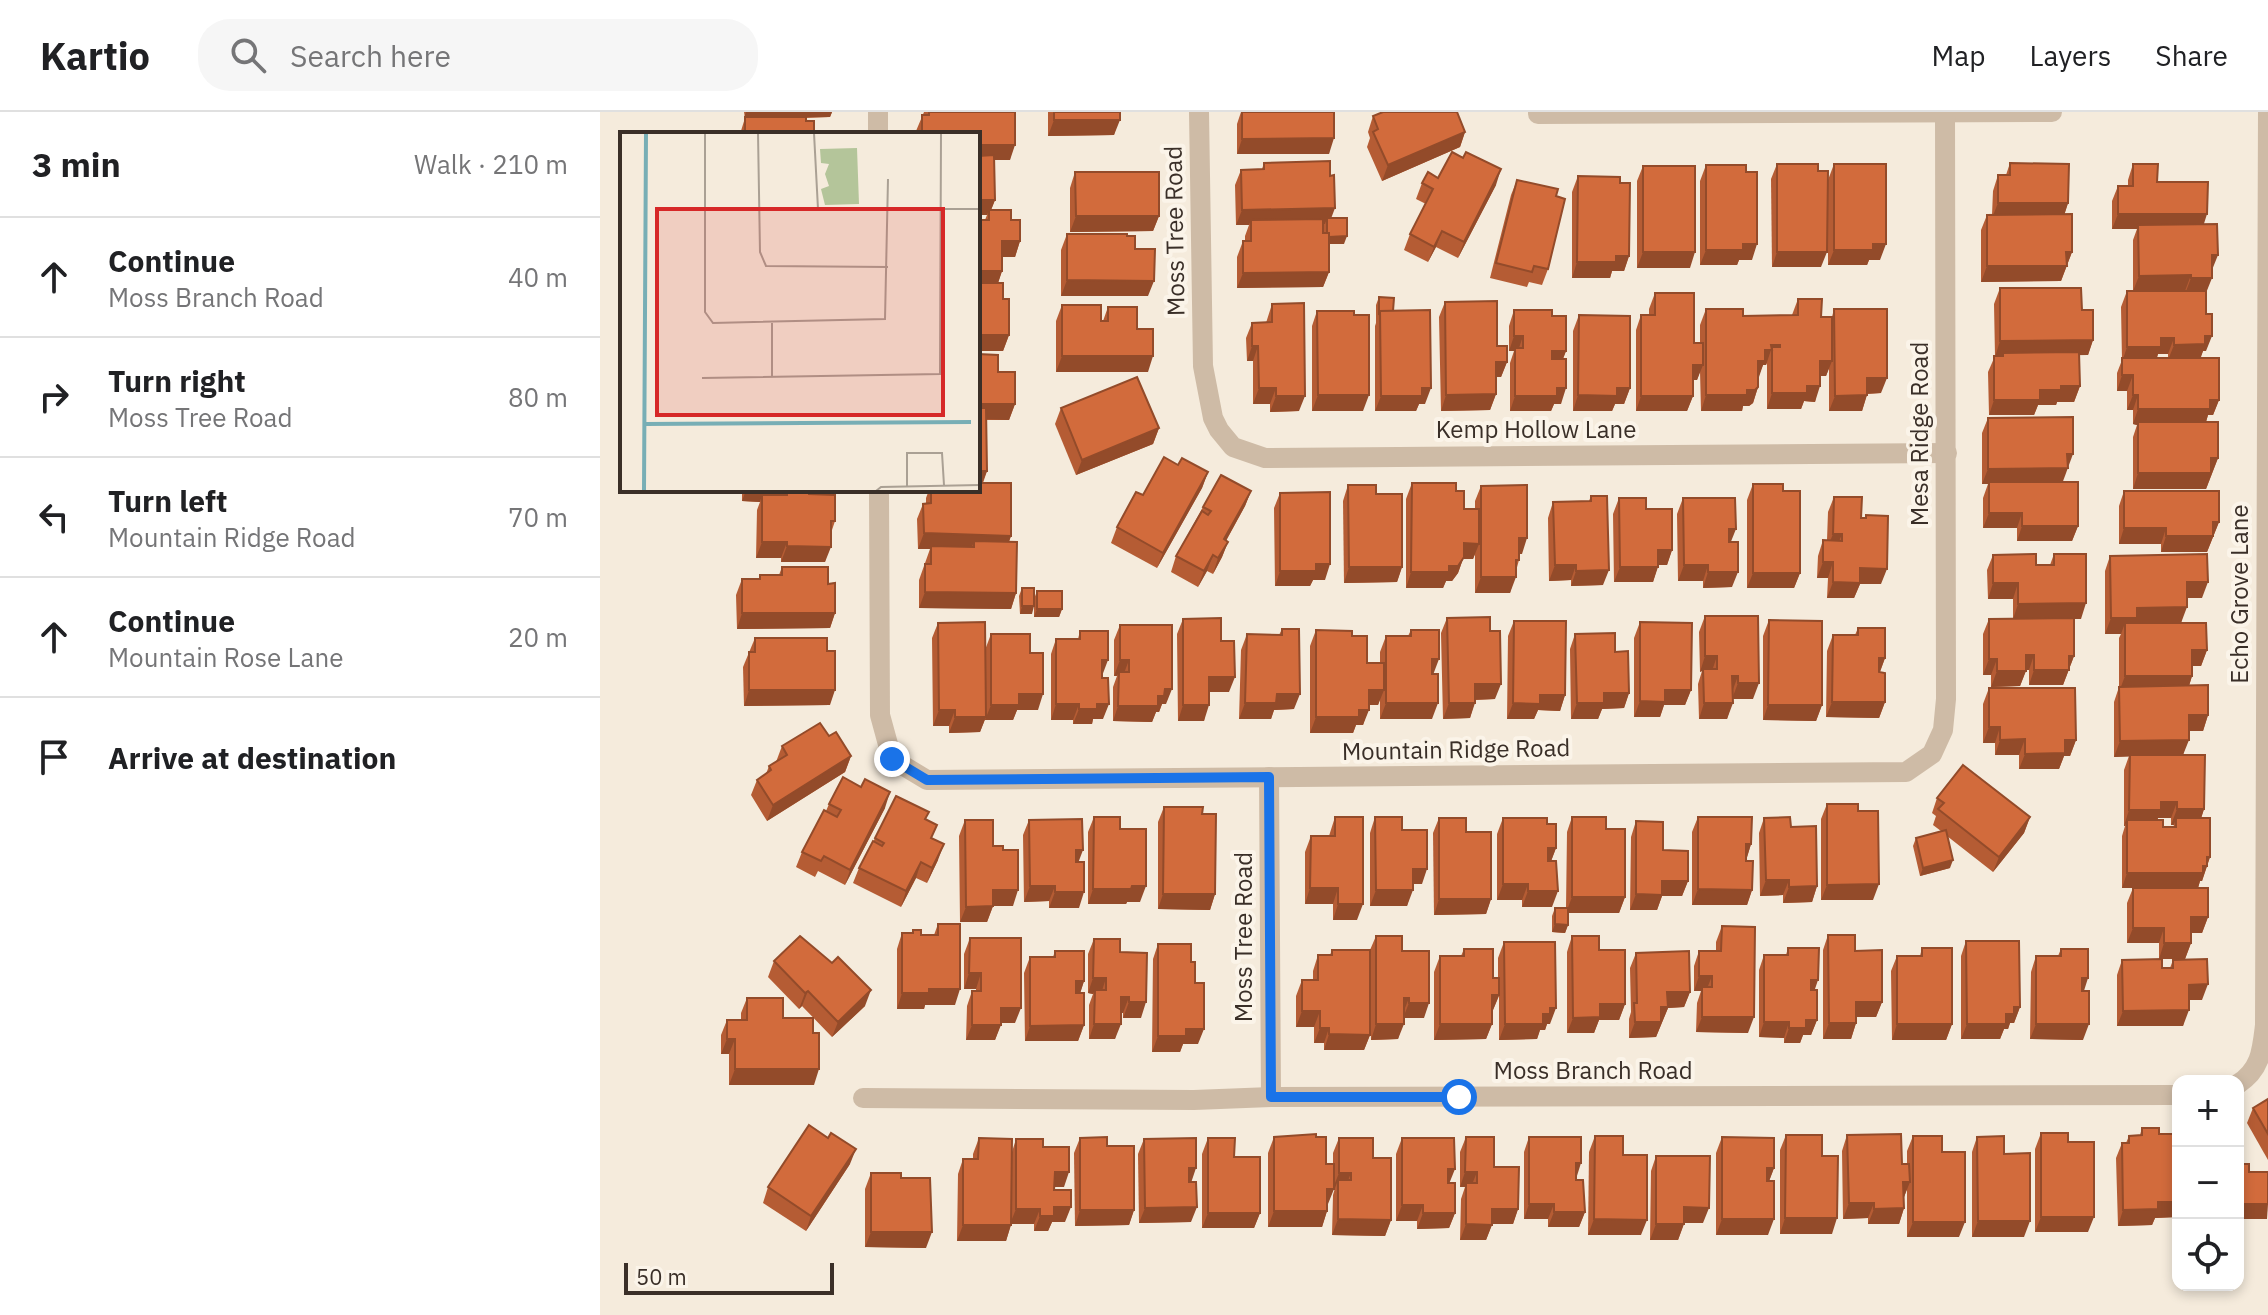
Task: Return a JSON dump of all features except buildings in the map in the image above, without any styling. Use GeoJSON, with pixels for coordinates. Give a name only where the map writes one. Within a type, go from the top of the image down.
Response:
{"type":"FeatureCollection","features":[{"type":"Feature","properties":{"kind":"street","name":"Moss Tree Road"},"geometry":{"type":"LineString","coordinates":[[1199,112],[1203,349]]}},
{"type":"Feature","properties":{"kind":"street","name":"Mesa Ridge Road"},"geometry":{"type":"LineString","coordinates":[[1932,754],[1943,730],[1946,699],[1945,112]]}},
{"type":"Feature","properties":{"kind":"street"},"geometry":{"type":"LineString","coordinates":[[1538,113],[2052,112]]}},
{"type":"Feature","properties":{"kind":"street","name":"Echo Grove Lane"},"geometry":{"type":"LineString","coordinates":[[2245,1079],[2262,1048],[2265,1025],[2268,112]]}},
{"type":"Feature","properties":{"kind":"street","name":"Kemp Hollow Lane"},"geometry":{"type":"LineString","coordinates":[[1203,349],[1203,366],[1213,418],[1219,430],[1233,447],[1265,458],[1947,453]]}},
{"type":"Feature","properties":{"kind":"street","name":"Mountain Ridge Road"},"geometry":{"type":"LineString","coordinates":[[879,492],[880,715],[892,759],[927,780],[1906,772],[1932,754]]}},
{"type":"Feature","properties":{"kind":"street","name":"Moss Tree Road"},"geometry":{"type":"LineString","coordinates":[[1269,777],[1271,1097]]}},
{"type":"Feature","properties":{"kind":"street","name":"Moss Branch Road"},"geometry":{"type":"LineString","coordinates":[[863,1098],[1194,1100],[1271,1097],[2172,1095]]}},
{"type":"Feature","properties":{"kind":"route"},"geometry":{"type":"LineString","coordinates":[[892,759],[927,780],[1269,777],[1271,1097],[1459,1097]]}}]}
